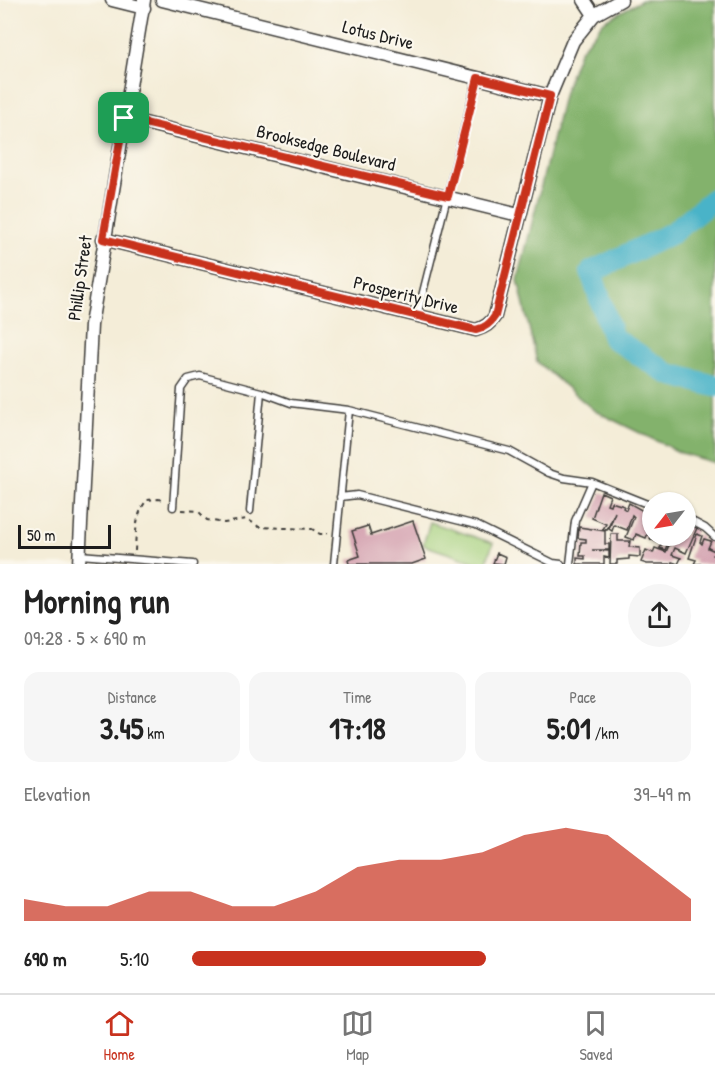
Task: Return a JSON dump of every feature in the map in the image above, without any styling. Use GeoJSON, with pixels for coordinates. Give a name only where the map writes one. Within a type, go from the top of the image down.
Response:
{"type":"FeatureCollection","features":[{"type":"Feature","properties":{"kind":"street"},"geometry":{"type":"LineString","coordinates":[[112,0],[144,4]]}},
{"type":"Feature","properties":{"kind":"street","name":"Lotus Drive"},"geometry":{"type":"LineString","coordinates":[[162,0],[550,96]]}},
{"type":"Feature","properties":{"kind":"street"},"geometry":{"type":"LineString","coordinates":[[584,0],[594,15]]}},
{"type":"Feature","properties":{"kind":"street","name":"Prosperity Drive"},"geometry":{"type":"LineString","coordinates":[[103,239],[476,330],[490,323],[495,316],[550,96],[573,41],[602,4],[621,0]]}},
{"type":"Feature","properties":{"kind":"street","name":"Phillip Street"},"geometry":{"type":"LineString","coordinates":[[79,559],[91,325],[103,239],[144,4]]}},
{"type":"Feature","properties":{"kind":"street","name":"Brooksedge Boulevard"},"geometry":{"type":"LineString","coordinates":[[124,118],[519,215]]}},
{"type":"Feature","properties":{"kind":"lane"},"geometry":{"type":"LineString","coordinates":[[417,316],[478,78]]}},
{"type":"Feature","properties":{"kind":"lane"},"geometry":{"type":"LineString","coordinates":[[176,508],[181,389],[188,379],[200,376],[261,392],[291,403],[349,410],[509,451],[549,473],[564,478],[592,482],[642,502]]}},
{"type":"Feature","properties":{"kind":"lane"},"geometry":{"type":"LineString","coordinates":[[250,511],[261,392]]}},
{"type":"Feature","properties":{"kind":"lane"},"geometry":{"type":"LineString","coordinates":[[334,564],[349,410]]}},
{"type":"Feature","properties":{"kind":"lane"},"geometry":{"type":"LineString","coordinates":[[570,564],[575,521],[592,482]]}},
{"type":"Feature","properties":{"kind":"lane"},"geometry":{"type":"LineString","coordinates":[[340,497],[357,495],[476,525],[553,563],[561,564]]}},
{"type":"Feature","properties":{"kind":"lane"},"geometry":{"type":"LineString","coordinates":[[696,523],[715,537]]}},
{"type":"Feature","properties":{"kind":"lane"},"geometry":{"type":"LineString","coordinates":[[79,559],[194,564]]}},
{"type":"Feature","properties":{"kind":"path"},"geometry":{"type":"LineString","coordinates":[[134,560],[137,522],[141,507],[147,500],[159,499],[165,504]]}},
{"type":"Feature","properties":{"kind":"path"},"geometry":{"type":"LineString","coordinates":[[176,508],[198,511],[207,520],[224,523],[247,519],[259,527],[312,529],[320,534],[337,535]]}},
{"type":"Feature","properties":{"kind":"green space"},"geometry":{"type":"Polygon","coordinates":[[[642,0],[715,0],[715,463],[681,453],[595,411],[537,362],[518,280],[564,92],[579,52],[604,21],[642,0]]]}},
{"type":"Feature","properties":{"kind":"green space"},"geometry":{"type":"Polygon","coordinates":[[[430,522],[493,543],[486,564],[423,545],[430,522]]]}},
{"type":"Feature","properties":{"kind":"building"},"geometry":{"type":"Polygon","coordinates":[[[601,492],[610,496],[607,504],[610,505],[611,502],[624,506],[626,510],[629,503],[642,510],[642,536],[636,534],[634,540],[626,537],[634,517],[632,515],[627,530],[614,525],[612,531],[609,529],[615,512],[607,530],[603,529],[606,524],[592,518],[601,492]]]}},
{"type":"Feature","properties":{"kind":"building"},"geometry":{"type":"Polygon","coordinates":[[[413,521],[426,559],[412,564],[349,564],[348,560],[360,556],[352,531],[368,526],[371,535],[413,521]]]}},
{"type":"Feature","properties":{"kind":"building"},"geometry":{"type":"Polygon","coordinates":[[[579,527],[605,531],[605,544],[609,544],[609,550],[592,550],[609,551],[609,558],[604,557],[604,564],[577,564],[577,558],[585,559],[585,556],[580,556],[581,542],[586,542],[586,539],[578,538],[579,527]]]}},
{"type":"Feature","properties":{"kind":"building"},"geometry":{"type":"Polygon","coordinates":[[[611,534],[618,534],[618,541],[630,541],[629,547],[640,548],[640,557],[629,556],[629,559],[617,560],[617,564],[610,564],[611,534]]]}},
{"type":"Feature","properties":{"kind":"building"},"geometry":{"type":"Polygon","coordinates":[[[697,534],[702,536],[700,542],[702,544],[704,539],[711,541],[708,548],[715,551],[713,555],[715,564],[694,564],[696,560],[689,558],[693,546],[696,546],[697,534]]]}},
{"type":"Feature","properties":{"kind":"building"},"geometry":{"type":"Polygon","coordinates":[[[669,546],[689,546],[686,553],[675,548],[672,555],[681,558],[678,564],[641,562],[646,550],[653,553],[655,548],[666,552],[669,546]]]}},
{"type":"Feature","properties":{"kind":"building"},"geometry":{"type":"Polygon","coordinates":[[[497,553],[506,557],[504,564],[493,563],[497,553]]]}},
{"type":"Feature","properties":{"kind":"waterway"},"geometry":{"type":"LineString","coordinates":[[715,198],[672,233],[591,272],[613,338],[669,374],[715,386]]}},
{"type":"Feature","properties":{"kind":"route"},"geometry":{"type":"LineString","coordinates":[[478,78],[550,96],[495,316],[490,323],[476,330],[103,239],[124,118],[448,196],[478,78]]}}]}
